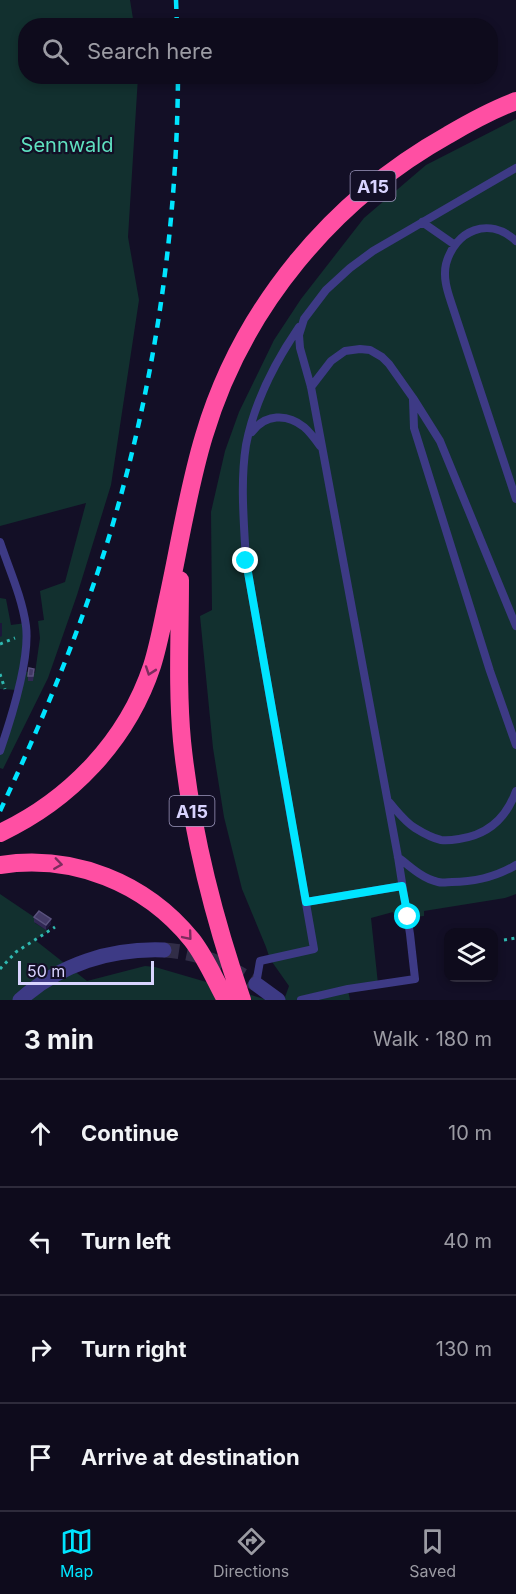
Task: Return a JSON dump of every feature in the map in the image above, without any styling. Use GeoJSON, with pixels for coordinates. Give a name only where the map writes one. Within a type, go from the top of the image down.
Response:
{"type":"FeatureCollection","features":[{"type":"Feature","properties":{"kind":"highway","name":"A15"},"geometry":{"type":"LineString","coordinates":[[242,1000],[230,965],[195,834],[185,766],[179,682],[180,546],[194,473],[218,394],[251,327],[287,273],[330,224],[392,170],[459,128],[516,101]]}},
{"type":"Feature","properties":{"kind":"highway"},"geometry":{"type":"LineString","coordinates":[[0,833],[52,802],[82,777],[106,750],[133,710],[152,665],[180,546]]}},
{"type":"Feature","properties":{"kind":"highway"},"geometry":{"type":"LineString","coordinates":[[0,865],[40,862],[74,866],[106,876],[146,897],[167,914],[192,941],[206,961],[226,1000]]}},
{"type":"Feature","properties":{"kind":"street"},"geometry":{"type":"LineString","coordinates":[[20,1000],[45,980],[87,961],[128,951],[164,950]]}},
{"type":"Feature","properties":{"kind":"street"},"geometry":{"type":"LineString","coordinates":[[256,984],[278,1000]]}},
{"type":"Feature","properties":{"kind":"lane"},"geometry":{"type":"LineString","coordinates":[[256,984],[260,961],[314,949],[246,561],[244,489],[247,444],[256,411],[284,351],[326,290],[373,251],[516,168]]}},
{"type":"Feature","properties":{"kind":"lane"},"geometry":{"type":"LineString","coordinates":[[422,222],[455,244]]}},
{"type":"Feature","properties":{"kind":"lane"},"geometry":{"type":"LineString","coordinates":[[516,241],[496,229],[485,228],[470,232],[455,244],[446,264],[445,278],[516,499]]}},
{"type":"Feature","properties":{"kind":"lane"},"geometry":{"type":"LineString","coordinates":[[301,1000],[358,987],[415,979],[398,857],[310,387],[299,341],[304,319]]}},
{"type":"Feature","properties":{"kind":"lane"},"geometry":{"type":"LineString","coordinates":[[310,387],[336,356],[350,349],[364,349],[386,360],[440,441],[516,626]]}},
{"type":"Feature","properties":{"kind":"lane"},"geometry":{"type":"LineString","coordinates":[[413,399],[414,428],[490,671],[516,745]]}},
{"type":"Feature","properties":{"kind":"lane"},"geometry":{"type":"LineString","coordinates":[[247,444],[259,424],[267,419],[278,417],[288,418],[302,426],[321,447]]}},
{"type":"Feature","properties":{"kind":"lane"},"geometry":{"type":"LineString","coordinates":[[0,542],[22,605],[27,631],[22,671],[0,752]]}},
{"type":"Feature","properties":{"kind":"lane"},"geometry":{"type":"LineString","coordinates":[[387,800],[414,828],[436,838],[451,841],[476,836],[489,829],[506,813],[516,791]]}},
{"type":"Feature","properties":{"kind":"lane"},"geometry":{"type":"LineString","coordinates":[[398,857],[421,874],[438,882],[483,879],[504,873],[516,865]]}},
{"type":"Feature","properties":{"kind":"lane"},"geometry":{"type":"LineString","coordinates":[[306,902],[402,886]]}},
{"type":"Feature","properties":{"kind":"path"},"geometry":{"type":"LineString","coordinates":[[0,644],[11,640]]}},
{"type":"Feature","properties":{"kind":"path"},"geometry":{"type":"LineString","coordinates":[[0,674],[5,689]]}},
{"type":"Feature","properties":{"kind":"path"},"geometry":{"type":"LineString","coordinates":[[0,969],[16,952],[55,927]]}},
{"type":"Feature","properties":{"kind":"path"},"geometry":{"type":"LineString","coordinates":[[504,940],[516,938]]}},
{"type":"Feature","properties":{"kind":"green space","name":"Sennwald"},"geometry":{"type":"Polygon","coordinates":[[[0,0],[130,0],[133,18],[18,18],[18,84],[138,84],[128,237],[139,300],[111,485],[77,595],[48,678],[3,769],[0,768],[0,752],[17,690],[0,689],[0,598],[6,599],[11,625],[26,623],[22,671],[35,673],[40,638],[38,621],[44,620],[40,591],[65,582],[86,503],[0,526],[0,0]]]}},
{"type":"Feature","properties":{"kind":"green space"},"geometry":{"type":"Polygon","coordinates":[[[516,119],[516,894],[505,898],[424,911],[424,916],[396,919],[393,912],[371,918],[378,984],[348,990],[350,1000],[284,1000],[289,986],[270,959],[242,889],[224,817],[213,748],[200,616],[212,610],[211,512],[225,451],[239,412],[274,340],[301,299],[364,218],[426,165],[516,119]]]}},
{"type":"Feature","properties":{"kind":"green space"},"geometry":{"type":"Polygon","coordinates":[[[0,894],[37,919],[35,923],[48,931],[35,940],[87,981],[145,966],[155,967],[268,1000],[0,1000],[0,894]]]}},
{"type":"Feature","properties":{"kind":"building"},"geometry":{"type":"Polygon","coordinates":[[[29,668],[34,669],[33,676],[28,676],[29,668]]]}},
{"type":"Feature","properties":{"kind":"building"},"geometry":{"type":"Polygon","coordinates":[[[39,911],[51,919],[46,925],[34,917],[39,911]]]}},
{"type":"Feature","properties":{"kind":"tunnel"},"geometry":{"type":"LineString","coordinates":[[164,950],[189,953],[213,961],[256,984]]}},
{"type":"Feature","properties":{"kind":"railway"},"geometry":{"type":"LineString","coordinates":[[176,0],[177,18]]}},
{"type":"Feature","properties":{"kind":"railway"},"geometry":{"type":"LineString","coordinates":[[0,811],[31,744],[86,607],[109,537],[139,424],[168,251],[177,134],[178,84]]}},
{"type":"Feature","properties":{"kind":"route"},"geometry":{"type":"LineString","coordinates":[[246,561],[306,902],[402,886],[408,917]]}}]}
